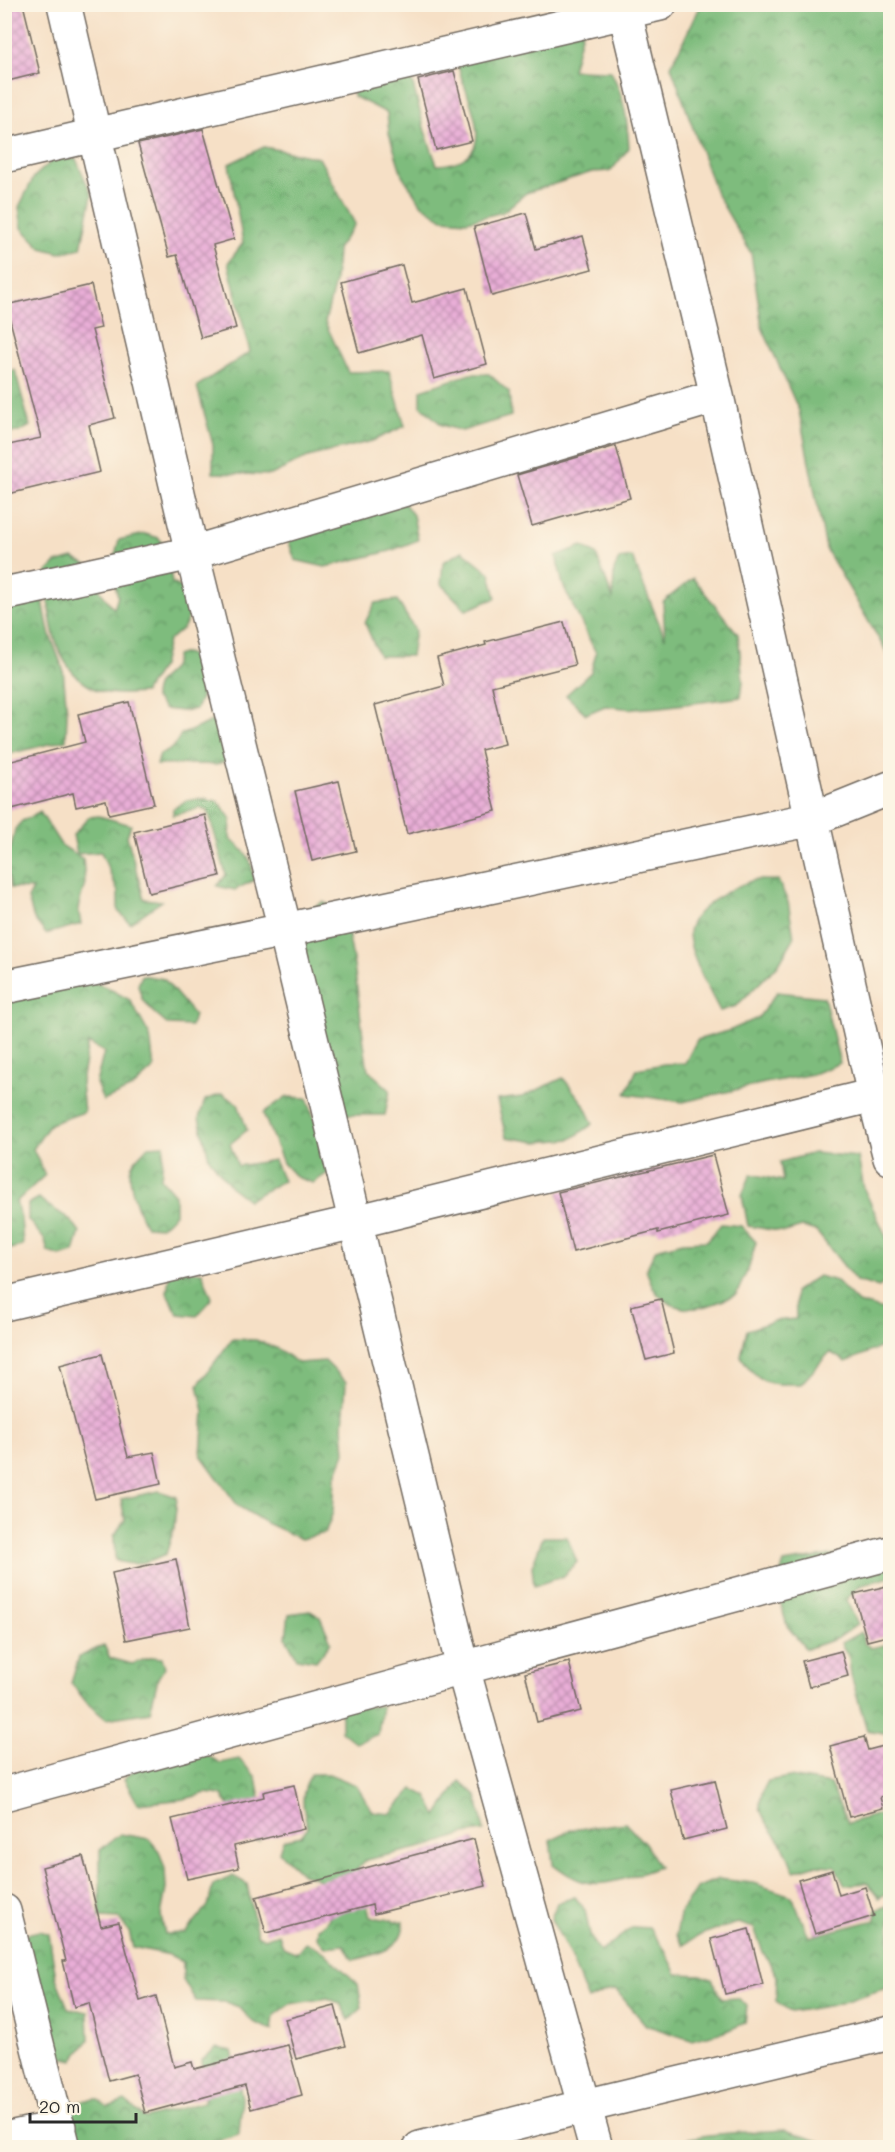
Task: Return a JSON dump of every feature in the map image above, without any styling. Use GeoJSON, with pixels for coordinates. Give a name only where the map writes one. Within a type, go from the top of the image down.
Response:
{"type":"FeatureCollection","features":[{"type":"Feature","properties":{"kind":"street"},"geometry":{"type":"LineString","coordinates":[[64,4],[192,553],[463,1668],[596,2148]]}},
{"type":"Feature","properties":{"kind":"street"},"geometry":{"type":"LineString","coordinates":[[4,156],[624,9],[660,4]]}},
{"type":"Feature","properties":{"kind":"street"},"geometry":{"type":"LineString","coordinates":[[624,9],[717,396],[874,1095],[891,1158]]}},
{"type":"Feature","properties":{"kind":"street"},"geometry":{"type":"LineString","coordinates":[[4,594],[192,553],[717,396]]}},
{"type":"Feature","properties":{"kind":"street"},"geometry":{"type":"LineString","coordinates":[[4,987],[813,819],[891,788]]}},
{"type":"Feature","properties":{"kind":"street"},"geometry":{"type":"LineString","coordinates":[[4,1304],[355,1222],[874,1095]]}},
{"type":"Feature","properties":{"kind":"street"},"geometry":{"type":"LineString","coordinates":[[4,1794],[891,1553]]}},
{"type":"Feature","properties":{"kind":"street"},"geometry":{"type":"LineString","coordinates":[[4,1911],[61,2137],[4,2139]]}},
{"type":"Feature","properties":{"kind":"street"},"geometry":{"type":"LineString","coordinates":[[420,2148],[891,2033]]}},
{"type":"Feature","properties":{"kind":"green space"},"geometry":{"type":"Polygon","coordinates":[[[701,5],[890,5],[890,658],[826,549],[799,411],[762,327],[751,253],[716,193],[671,66],[701,5]]]}},
{"type":"Feature","properties":{"kind":"green space"},"geometry":{"type":"Polygon","coordinates":[[[583,28],[572,70],[611,71],[624,108],[629,148],[611,171],[592,172],[526,193],[503,212],[467,221],[443,219],[422,205],[402,175],[389,133],[387,113],[353,96],[350,82],[411,77],[425,131],[437,165],[455,163],[466,157],[473,149],[476,127],[454,51],[583,28]]]}},
{"type":"Feature","properties":{"kind":"green space"},"geometry":{"type":"Polygon","coordinates":[[[264,147],[319,158],[355,224],[337,249],[335,282],[325,322],[348,372],[389,371],[405,426],[372,441],[308,457],[271,475],[213,473],[213,445],[197,386],[250,352],[228,263],[243,243],[229,164],[264,147]]]}},
{"type":"Feature","properties":{"kind":"green space"},"geometry":{"type":"Polygon","coordinates":[[[54,159],[76,159],[92,195],[81,248],[60,253],[41,248],[22,228],[19,207],[34,177],[54,159]]]}},
{"type":"Feature","properties":{"kind":"green space"},"geometry":{"type":"Polygon","coordinates":[[[15,370],[30,426],[19,432],[5,433],[5,372],[15,370]]]}},
{"type":"Feature","properties":{"kind":"green space"},"geometry":{"type":"Polygon","coordinates":[[[470,374],[489,374],[509,392],[511,416],[462,431],[442,425],[421,406],[421,390],[470,374]]]}},
{"type":"Feature","properties":{"kind":"green space"},"geometry":{"type":"Polygon","coordinates":[[[404,503],[413,515],[418,540],[390,551],[325,567],[295,560],[287,536],[404,503]]]}},
{"type":"Feature","properties":{"kind":"green space"},"geometry":{"type":"Polygon","coordinates":[[[145,534],[159,538],[171,557],[172,583],[187,590],[193,607],[184,627],[168,641],[162,666],[144,693],[118,694],[99,691],[79,678],[60,653],[51,621],[47,572],[56,563],[73,558],[87,565],[98,574],[100,591],[114,609],[118,596],[111,571],[119,540],[145,534]]]}},
{"type":"Feature","properties":{"kind":"green space"},"geometry":{"type":"Polygon","coordinates":[[[582,546],[596,554],[613,599],[614,570],[619,559],[632,557],[665,638],[663,602],[693,578],[738,634],[743,681],[741,697],[633,709],[605,706],[586,714],[566,695],[591,672],[596,653],[563,585],[556,556],[582,546]]]}},
{"type":"Feature","properties":{"kind":"green space"},"geometry":{"type":"Polygon","coordinates":[[[463,551],[490,573],[496,598],[466,610],[441,584],[443,562],[463,551]]]}},
{"type":"Feature","properties":{"kind":"green space"},"geometry":{"type":"Polygon","coordinates":[[[4,578],[40,585],[49,632],[63,669],[67,713],[66,740],[5,755],[4,578]]]}},
{"type":"Feature","properties":{"kind":"green space"},"geometry":{"type":"Polygon","coordinates":[[[397,600],[415,630],[411,656],[379,656],[365,623],[375,603],[397,600]]]}},
{"type":"Feature","properties":{"kind":"green space"},"geometry":{"type":"Polygon","coordinates":[[[185,653],[195,657],[205,669],[203,692],[196,709],[182,711],[164,709],[154,697],[155,689],[160,680],[171,670],[176,656],[185,653]]]}},
{"type":"Feature","properties":{"kind":"green space"},"geometry":{"type":"Polygon","coordinates":[[[212,721],[221,729],[228,760],[216,765],[157,765],[160,754],[173,747],[181,734],[212,721]]]}},
{"type":"Feature","properties":{"kind":"green space"},"geometry":{"type":"Polygon","coordinates":[[[187,800],[218,801],[231,819],[230,839],[245,852],[252,866],[254,880],[235,890],[217,886],[226,875],[208,810],[201,808],[173,815],[173,809],[187,800]]]}},
{"type":"Feature","properties":{"kind":"green space"},"geometry":{"type":"Polygon","coordinates":[[[40,812],[61,845],[83,859],[85,883],[78,908],[81,924],[46,934],[34,919],[28,899],[33,889],[11,888],[7,868],[4,866],[5,856],[11,848],[15,829],[22,821],[40,812]]]}},
{"type":"Feature","properties":{"kind":"green space"},"geometry":{"type":"Polygon","coordinates":[[[99,816],[131,825],[127,836],[144,899],[162,901],[130,923],[118,911],[118,892],[101,852],[77,854],[73,835],[89,817],[99,816]]]}},
{"type":"Feature","properties":{"kind":"green space"},"geometry":{"type":"Polygon","coordinates":[[[754,880],[778,880],[788,902],[794,938],[778,965],[736,1006],[720,1011],[692,952],[689,933],[691,924],[704,908],[733,889],[754,880]]]}},
{"type":"Feature","properties":{"kind":"green space"},"geometry":{"type":"Polygon","coordinates":[[[323,902],[343,912],[355,971],[368,1070],[390,1090],[385,1115],[346,1115],[298,962],[303,913],[323,902]]]}},
{"type":"Feature","properties":{"kind":"green space"},"geometry":{"type":"Polygon","coordinates":[[[63,971],[106,987],[130,1000],[150,1036],[154,1068],[132,1088],[103,1101],[96,1083],[104,1052],[88,1043],[81,1082],[84,1112],[50,1124],[33,1149],[45,1175],[16,1202],[21,1218],[23,1245],[5,1251],[5,985],[63,971]]]}},
{"type":"Feature","properties":{"kind":"green space"},"geometry":{"type":"Polygon","coordinates":[[[142,975],[164,979],[194,1015],[191,1026],[168,1025],[155,1014],[142,999],[138,985],[142,975]]]}},
{"type":"Feature","properties":{"kind":"green space"},"geometry":{"type":"Polygon","coordinates":[[[777,992],[824,997],[840,1063],[813,1074],[683,1102],[626,1094],[637,1069],[685,1063],[697,1040],[731,1030],[758,1018],[777,992]]]}},
{"type":"Feature","properties":{"kind":"green space"},"geometry":{"type":"Polygon","coordinates":[[[563,1078],[583,1103],[593,1124],[571,1139],[537,1142],[506,1137],[497,1100],[522,1097],[563,1078]]]}},
{"type":"Feature","properties":{"kind":"green space"},"geometry":{"type":"Polygon","coordinates":[[[222,1094],[238,1104],[247,1130],[230,1144],[238,1166],[274,1160],[283,1181],[248,1200],[232,1188],[209,1158],[199,1118],[205,1100],[222,1094]]]}},
{"type":"Feature","properties":{"kind":"green space"},"geometry":{"type":"Polygon","coordinates":[[[286,1097],[307,1098],[332,1170],[313,1183],[296,1177],[283,1163],[263,1113],[286,1097]]]}},
{"type":"Feature","properties":{"kind":"green space"},"geometry":{"type":"Polygon","coordinates":[[[164,1145],[161,1179],[175,1195],[175,1214],[161,1227],[146,1226],[134,1196],[130,1171],[133,1163],[148,1146],[164,1145]]]}},
{"type":"Feature","properties":{"kind":"green space"},"geometry":{"type":"Polygon","coordinates":[[[814,1153],[858,1157],[864,1189],[890,1245],[890,1278],[879,1287],[856,1281],[816,1231],[802,1227],[785,1232],[748,1226],[742,1195],[751,1174],[783,1181],[780,1162],[814,1153]]]}},
{"type":"Feature","properties":{"kind":"green space"},"geometry":{"type":"Polygon","coordinates":[[[39,1198],[70,1221],[80,1232],[74,1252],[60,1256],[48,1252],[45,1240],[28,1220],[28,1204],[39,1198]]]}},
{"type":"Feature","properties":{"kind":"green space"},"geometry":{"type":"Polygon","coordinates":[[[721,1224],[741,1226],[756,1242],[749,1267],[736,1295],[695,1308],[675,1306],[665,1301],[655,1290],[646,1270],[656,1249],[683,1242],[707,1241],[721,1224]]]}},
{"type":"Feature","properties":{"kind":"green space"},"geometry":{"type":"Polygon","coordinates":[[[170,1269],[202,1272],[212,1298],[197,1316],[178,1314],[167,1293],[170,1269]]]}},
{"type":"Feature","properties":{"kind":"green space"},"geometry":{"type":"Polygon","coordinates":[[[818,1276],[836,1281],[858,1303],[884,1310],[886,1345],[846,1362],[830,1352],[801,1384],[772,1383],[759,1378],[741,1356],[747,1330],[774,1321],[796,1319],[795,1291],[818,1276]]]}},
{"type":"Feature","properties":{"kind":"green space"},"geometry":{"type":"Polygon","coordinates":[[[232,1339],[256,1340],[278,1349],[298,1363],[325,1361],[346,1382],[343,1426],[345,1453],[335,1478],[333,1512],[325,1533],[301,1539],[266,1523],[238,1506],[201,1455],[204,1411],[198,1385],[232,1339]]]}},
{"type":"Feature","properties":{"kind":"green space"},"geometry":{"type":"Polygon","coordinates":[[[159,1491],[177,1497],[174,1528],[166,1554],[135,1564],[115,1560],[114,1536],[125,1520],[121,1499],[159,1491]]]}},
{"type":"Feature","properties":{"kind":"green space"},"geometry":{"type":"Polygon","coordinates":[[[543,1537],[567,1537],[577,1562],[563,1576],[534,1586],[532,1566],[543,1537]]]}},
{"type":"Feature","properties":{"kind":"green space"},"geometry":{"type":"Polygon","coordinates":[[[890,1545],[890,1577],[859,1586],[846,1600],[858,1624],[838,1638],[806,1649],[787,1626],[776,1586],[784,1563],[890,1545]]]}},
{"type":"Feature","properties":{"kind":"green space"},"geometry":{"type":"Polygon","coordinates":[[[310,1611],[320,1617],[331,1642],[316,1661],[297,1658],[286,1638],[289,1614],[310,1611]]]}},
{"type":"Feature","properties":{"kind":"green space"},"geometry":{"type":"Polygon","coordinates":[[[861,1632],[864,1643],[871,1648],[890,1644],[890,1734],[867,1730],[851,1675],[849,1658],[841,1643],[861,1632]]]}},
{"type":"Feature","properties":{"kind":"green space"},"geometry":{"type":"Polygon","coordinates":[[[104,1645],[110,1658],[132,1664],[152,1657],[162,1658],[165,1667],[158,1678],[150,1712],[106,1719],[87,1703],[71,1683],[79,1657],[104,1645]]]}},
{"type":"Feature","properties":{"kind":"green space"},"geometry":{"type":"Polygon","coordinates":[[[382,1706],[378,1734],[356,1743],[341,1731],[341,1708],[382,1706]]]}},
{"type":"Feature","properties":{"kind":"green space"},"geometry":{"type":"Polygon","coordinates":[[[192,1740],[208,1756],[220,1763],[239,1759],[256,1777],[266,1831],[259,1841],[244,1839],[222,1795],[206,1793],[185,1799],[138,1804],[124,1779],[141,1765],[192,1740]]]}},
{"type":"Feature","properties":{"kind":"green space"},"geometry":{"type":"Polygon","coordinates":[[[311,1774],[329,1774],[356,1785],[373,1812],[390,1814],[413,1789],[427,1796],[437,1816],[460,1781],[477,1796],[484,1831],[464,1834],[432,1845],[366,1860],[358,1868],[370,1917],[404,1922],[399,1939],[394,1945],[379,1953],[353,1960],[344,1945],[325,1947],[317,1937],[318,1928],[324,1925],[330,1916],[330,1887],[314,1877],[302,1874],[279,1852],[283,1840],[301,1836],[308,1827],[303,1800],[311,1774]]]}},
{"type":"Feature","properties":{"kind":"green space"},"geometry":{"type":"Polygon","coordinates":[[[790,1777],[830,1784],[848,1823],[879,1814],[890,1828],[890,1891],[879,1898],[868,1883],[845,1885],[835,1866],[814,1865],[794,1871],[784,1847],[762,1815],[760,1808],[760,1800],[768,1781],[790,1777]]]}},
{"type":"Feature","properties":{"kind":"green space"},"geometry":{"type":"Polygon","coordinates":[[[625,1823],[645,1844],[659,1867],[607,1883],[598,1883],[576,1879],[553,1864],[550,1840],[571,1830],[625,1823]]]}},
{"type":"Feature","properties":{"kind":"green space"},"geometry":{"type":"Polygon","coordinates":[[[120,1834],[149,1839],[159,1851],[165,1869],[166,1889],[161,1915],[165,1934],[185,1933],[208,1906],[213,1885],[233,1876],[247,1884],[257,1935],[264,1939],[279,1934],[283,1947],[297,1953],[306,1942],[324,1952],[358,1984],[362,2008],[349,2020],[340,2004],[328,1998],[290,2004],[274,2016],[272,2030],[253,2022],[239,2007],[225,2002],[196,2001],[183,1980],[183,1962],[170,1955],[133,1947],[129,1932],[119,1918],[100,1917],[100,1850],[120,1834]]]}},
{"type":"Feature","properties":{"kind":"green space"},"geometry":{"type":"Polygon","coordinates":[[[718,1879],[753,1883],[792,1896],[809,1937],[875,1920],[876,1910],[887,1906],[890,1911],[890,1987],[833,2005],[791,2012],[776,2001],[777,1976],[763,1952],[754,1928],[738,1923],[702,1934],[683,1945],[676,1935],[681,1910],[698,1887],[718,1879]]]}},
{"type":"Feature","properties":{"kind":"green space"},"geometry":{"type":"Polygon","coordinates":[[[575,1897],[585,1910],[590,1935],[600,1952],[633,1927],[649,1928],[665,1950],[677,1974],[701,1975],[712,1979],[722,1999],[738,1998],[747,2006],[745,2023],[724,2032],[691,2040],[646,2025],[616,1990],[607,1991],[588,2000],[568,1951],[551,1919],[557,1903],[575,1897]]]}},
{"type":"Feature","properties":{"kind":"green space"},"geometry":{"type":"Polygon","coordinates":[[[39,1931],[49,1934],[56,1978],[68,2008],[88,2012],[89,2040],[73,2060],[37,2052],[26,1934],[39,1931]]]}},
{"type":"Feature","properties":{"kind":"green space"},"geometry":{"type":"Polygon","coordinates":[[[216,2048],[232,2051],[242,2098],[239,2134],[198,2147],[75,2147],[67,2112],[79,2101],[97,2099],[108,2107],[125,2101],[145,2118],[204,2102],[202,2060],[216,2048]]]}},
{"type":"Feature","properties":{"kind":"green space"},"geometry":{"type":"Polygon","coordinates":[[[785,2130],[836,2147],[662,2147],[706,2135],[785,2130]]]}},
{"type":"Feature","properties":{"kind":"building"},"geometry":{"type":"Polygon","coordinates":[[[4,4],[23,4],[40,73],[4,82],[4,4]]]}},
{"type":"Feature","properties":{"kind":"building"},"geometry":{"type":"Polygon","coordinates":[[[454,71],[472,141],[436,150],[418,80],[454,71]]]}},
{"type":"Feature","properties":{"kind":"building"},"geometry":{"type":"Polygon","coordinates":[[[203,129],[234,239],[213,245],[236,328],[201,338],[177,255],[169,257],[138,144],[203,129]]]}},
{"type":"Feature","properties":{"kind":"building"},"geometry":{"type":"Polygon","coordinates":[[[526,213],[536,249],[583,236],[592,269],[492,296],[474,227],[526,213]]]}},
{"type":"Feature","properties":{"kind":"building"},"geometry":{"type":"Polygon","coordinates":[[[402,265],[412,303],[467,288],[487,364],[434,379],[422,335],[359,353],[341,282],[402,265]]]}},
{"type":"Feature","properties":{"kind":"building"},"geometry":{"type":"Polygon","coordinates":[[[91,285],[101,328],[92,330],[115,418],[89,425],[100,472],[4,495],[4,446],[41,438],[6,305],[91,285]]]}},
{"type":"Feature","properties":{"kind":"building"},"geometry":{"type":"Polygon","coordinates":[[[616,446],[630,498],[532,526],[517,475],[616,446]]]}},
{"type":"Feature","properties":{"kind":"building"},"geometry":{"type":"Polygon","coordinates":[[[564,622],[575,665],[492,686],[505,744],[481,750],[496,811],[407,834],[375,705],[444,686],[437,658],[486,645],[485,642],[564,622]]]}},
{"type":"Feature","properties":{"kind":"building"},"geometry":{"type":"Polygon","coordinates":[[[129,702],[154,804],[109,814],[106,800],[76,807],[73,793],[4,811],[4,763],[85,742],[78,714],[129,702]]]}},
{"type":"Feature","properties":{"kind":"building"},"geometry":{"type":"Polygon","coordinates":[[[339,781],[356,851],[312,861],[295,791],[339,781]]]}},
{"type":"Feature","properties":{"kind":"building"},"geometry":{"type":"Polygon","coordinates":[[[205,815],[220,876],[149,893],[134,832],[205,815]]]}},
{"type":"Feature","properties":{"kind":"building"},"geometry":{"type":"Polygon","coordinates":[[[713,1155],[729,1215],[573,1252],[558,1192],[713,1155]]]}},
{"type":"Feature","properties":{"kind":"building"},"geometry":{"type":"Polygon","coordinates":[[[661,1299],[674,1353],[646,1360],[631,1306],[661,1299]]]}},
{"type":"Feature","properties":{"kind":"building"},"geometry":{"type":"Polygon","coordinates":[[[102,1354],[128,1457],[154,1452],[161,1484],[95,1499],[60,1365],[102,1354]]]}},
{"type":"Feature","properties":{"kind":"building"},"geometry":{"type":"Polygon","coordinates":[[[176,1559],[190,1627],[126,1640],[112,1573],[176,1559]]]}},
{"type":"Feature","properties":{"kind":"building"},"geometry":{"type":"Polygon","coordinates":[[[891,1585],[891,1635],[867,1641],[854,1594],[891,1585]]]}},
{"type":"Feature","properties":{"kind":"building"},"geometry":{"type":"Polygon","coordinates":[[[841,1651],[848,1676],[809,1687],[802,1661],[841,1651]]]}},
{"type":"Feature","properties":{"kind":"building"},"geometry":{"type":"Polygon","coordinates":[[[569,1662],[581,1711],[537,1722],[525,1673],[569,1662]]]}},
{"type":"Feature","properties":{"kind":"building"},"geometry":{"type":"Polygon","coordinates":[[[864,1737],[868,1750],[891,1744],[891,1794],[880,1797],[883,1808],[849,1817],[830,1746],[864,1737]]]}},
{"type":"Feature","properties":{"kind":"building"},"geometry":{"type":"Polygon","coordinates":[[[715,1780],[727,1829],[683,1840],[671,1790],[715,1780]]]}},
{"type":"Feature","properties":{"kind":"building"},"geometry":{"type":"Polygon","coordinates":[[[294,1785],[304,1829],[234,1846],[239,1868],[187,1879],[172,1819],[264,1797],[263,1792],[294,1785]]]}},
{"type":"Feature","properties":{"kind":"building"},"geometry":{"type":"Polygon","coordinates":[[[474,1839],[486,1886],[374,1914],[372,1905],[266,1933],[256,1897],[474,1839]]]}},
{"type":"Feature","properties":{"kind":"building"},"geometry":{"type":"Polygon","coordinates":[[[83,1856],[101,1926],[119,1922],[140,2001],[156,1996],[174,2067],[192,2062],[194,2069],[288,2045],[302,2095],[251,2109],[245,2086],[145,2113],[135,2074],[109,2081],[89,2003],[74,2007],[63,1961],[66,1961],[42,1867],[83,1856]]]}},
{"type":"Feature","properties":{"kind":"building"},"geometry":{"type":"Polygon","coordinates":[[[832,1870],[839,1895],[865,1887],[874,1916],[815,1934],[798,1880],[832,1870]]]}},
{"type":"Feature","properties":{"kind":"building"},"geometry":{"type":"Polygon","coordinates":[[[749,1929],[763,1985],[725,1994],[711,1939],[749,1929]]]}},
{"type":"Feature","properties":{"kind":"building"},"geometry":{"type":"Polygon","coordinates":[[[335,2006],[346,2046],[296,2059],[285,2019],[335,2006]]]}}]}
